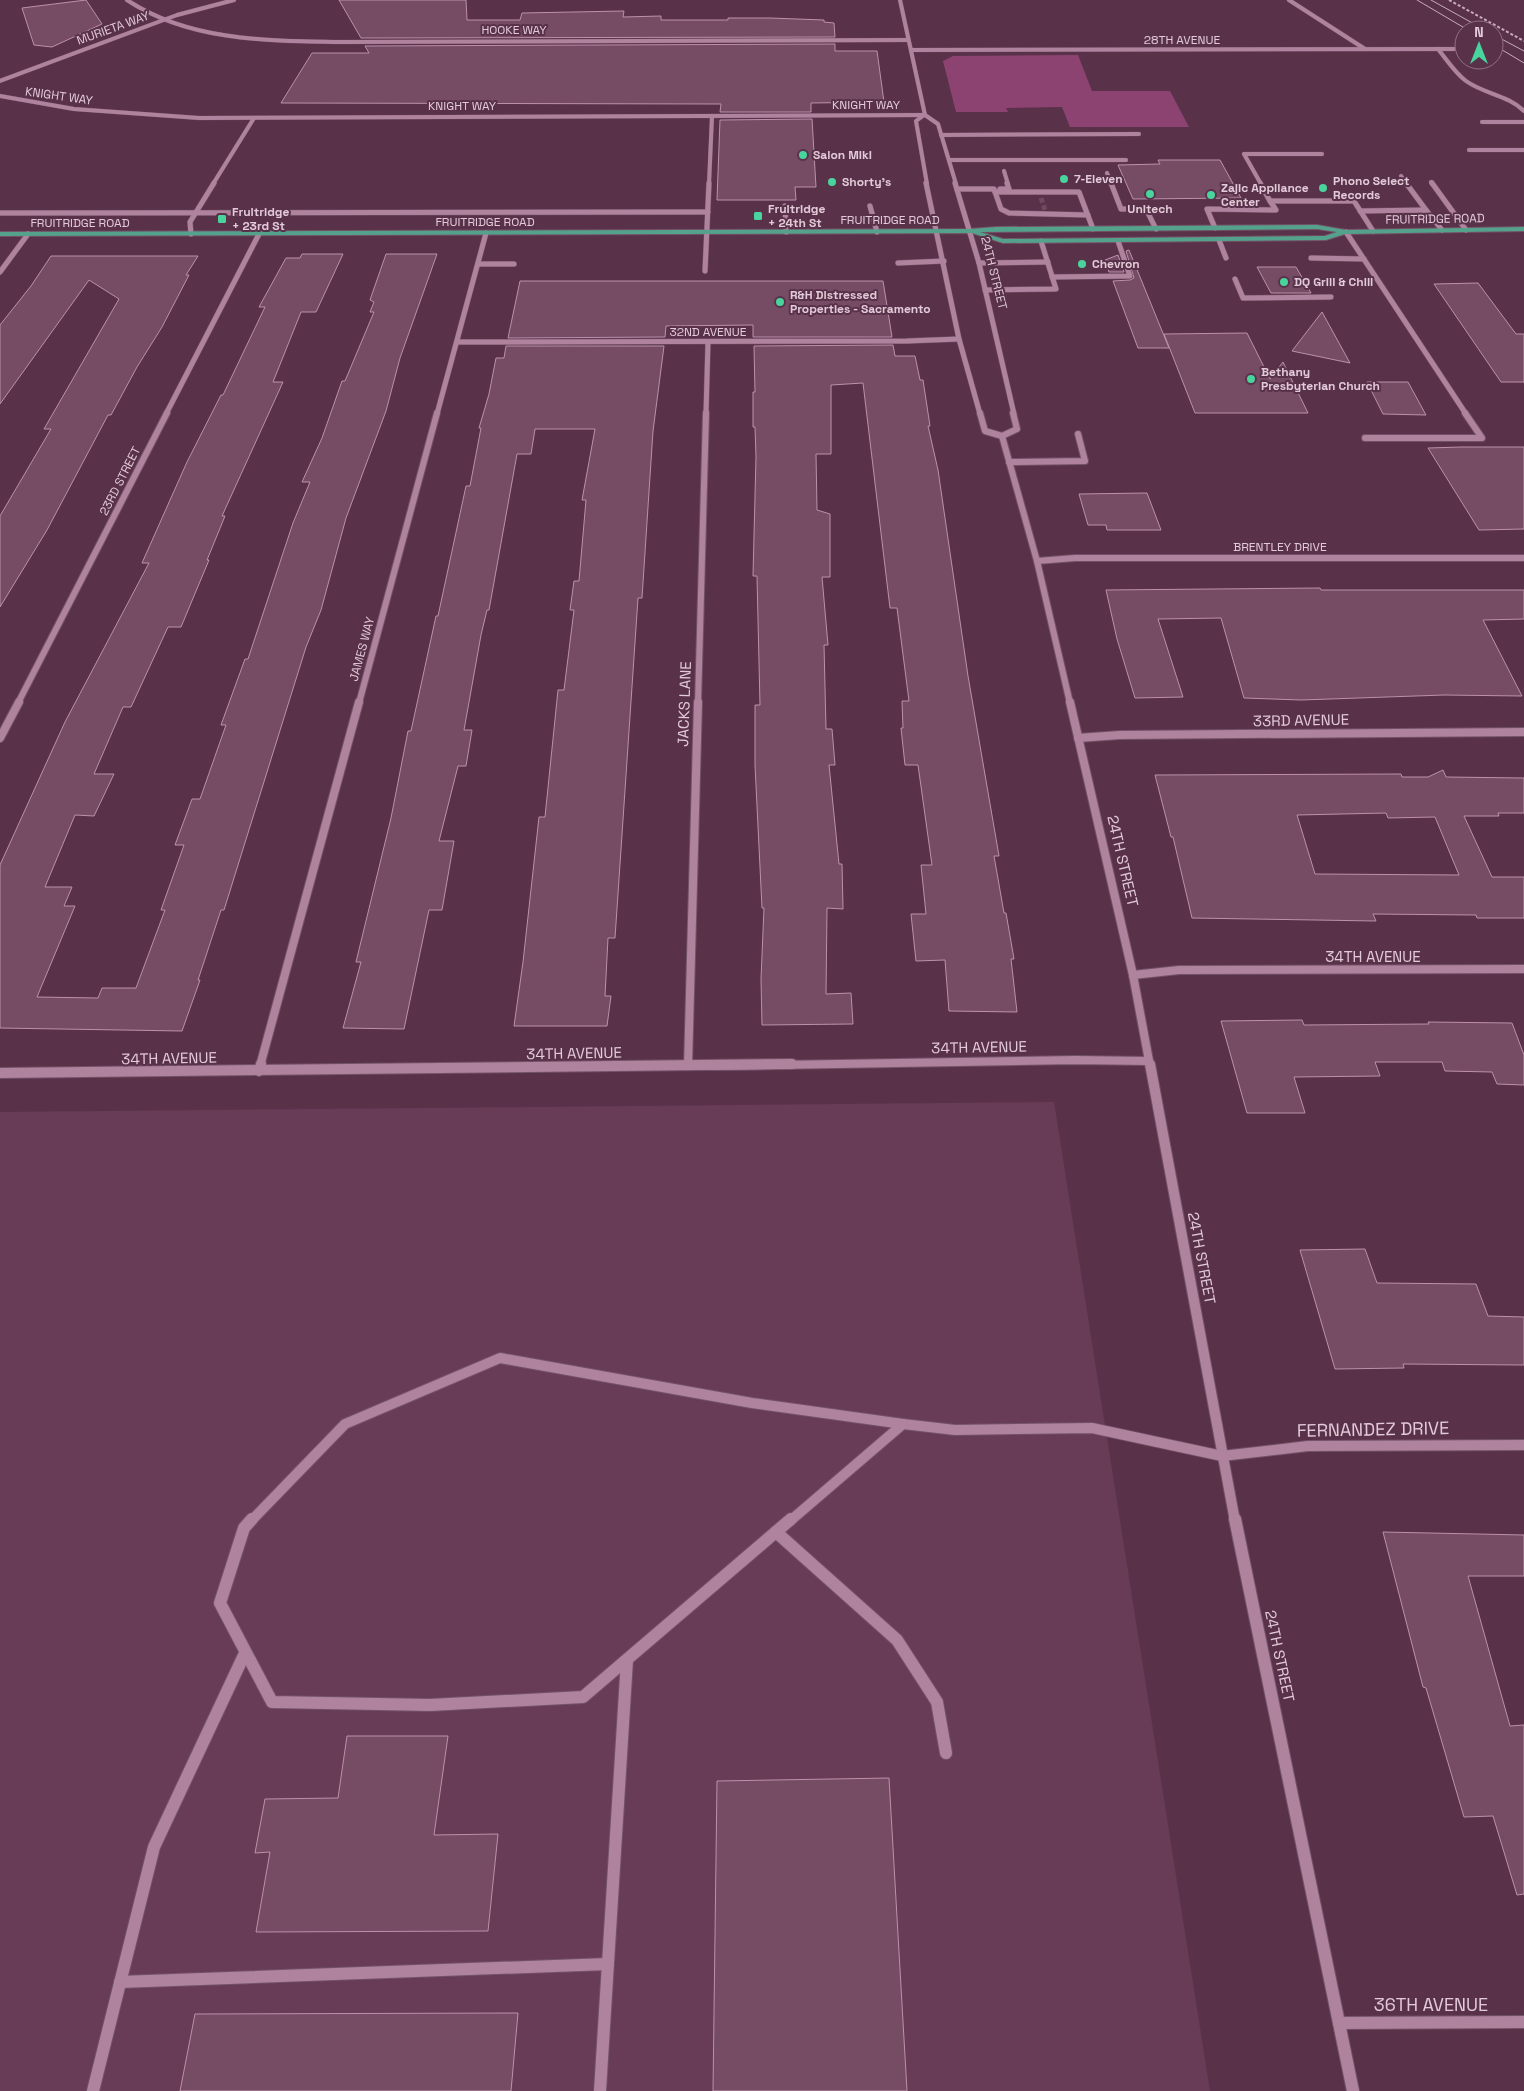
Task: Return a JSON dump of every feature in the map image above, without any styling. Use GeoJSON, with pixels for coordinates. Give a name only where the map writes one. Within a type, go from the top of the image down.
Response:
{"type":"FeatureCollection","features":[{"type":"Feature","properties":{"kind":"main road","name":"FRUITRIDGE ROAD"},"geometry":{"type":"LineString","coordinates":[[0,234],[878,232],[996,229],[1317,227],[1346,232],[1524,229]]}},
{"type":"Feature","properties":{"kind":"main road","name":"FRUITRIDGE ROAD"},"geometry":{"type":"LineString","coordinates":[[970,231],[1002,242],[1326,238],[1346,232]]}},
{"type":"Feature","properties":{"kind":"street","name":"HOOKE WAY"},"geometry":{"type":"LineString","coordinates":[[127,0],[140,10],[163,20],[222,34],[312,42],[908,40]]}},
{"type":"Feature","properties":{"kind":"street","name":"MURIETA WAY"},"geometry":{"type":"LineString","coordinates":[[0,81],[163,20],[234,0]]}},
{"type":"Feature","properties":{"kind":"street","name":"24TH STREET"},"geometry":{"type":"LineString","coordinates":[[900,0],[925,115],[938,124],[979,262],[1017,429],[1002,436],[1037,561],[1133,975],[1222,1456],[1353,2091]]}},
{"type":"Feature","properties":{"kind":"street"},"geometry":{"type":"LineString","coordinates":[[1289,0],[1366,49]]}},
{"type":"Feature","properties":{"kind":"street"},"geometry":{"type":"LineString","coordinates":[[1438,49],[1455,72],[1467,82],[1515,102],[1524,110]]}},
{"type":"Feature","properties":{"kind":"street","name":"28TH AVENUE"},"geometry":{"type":"LineString","coordinates":[[911,50],[1454,49]]}},
{"type":"Feature","properties":{"kind":"street","name":"KNIGHT WAY"},"geometry":{"type":"LineString","coordinates":[[0,96],[54,107],[112,114],[200,118],[925,115]]}},
{"type":"Feature","properties":{"kind":"street"},"geometry":{"type":"LineString","coordinates":[[925,115],[916,121],[931,210],[938,231],[959,339],[985,431],[1002,436]]}},
{"type":"Feature","properties":{"kind":"street"},"geometry":{"type":"LineString","coordinates":[[705,271],[712,116]]}},
{"type":"Feature","properties":{"kind":"street"},"geometry":{"type":"LineString","coordinates":[[192,234],[190,222],[254,118]]}},
{"type":"Feature","properties":{"kind":"street"},"geometry":{"type":"LineString","coordinates":[[1482,122],[1524,122]]}},
{"type":"Feature","properties":{"kind":"street"},"geometry":{"type":"LineString","coordinates":[[941,135],[1139,134]]}},
{"type":"Feature","properties":{"kind":"street"},"geometry":{"type":"LineString","coordinates":[[1469,150],[1524,150]]}},
{"type":"Feature","properties":{"kind":"street"},"geometry":{"type":"LineString","coordinates":[[1214,228],[1207,209],[1276,210],[1244,154],[1322,154]]}},
{"type":"Feature","properties":{"kind":"street"},"geometry":{"type":"LineString","coordinates":[[949,160],[1126,160]]}},
{"type":"Feature","properties":{"kind":"street"},"geometry":{"type":"LineString","coordinates":[[995,190],[1009,189],[1004,171]]}},
{"type":"Feature","properties":{"kind":"street"},"geometry":{"type":"LineString","coordinates":[[1107,173],[1121,209],[1146,209],[1156,229]]}},
{"type":"Feature","properties":{"kind":"street"},"geometry":{"type":"LineString","coordinates":[[1401,176],[1442,230]]}},
{"type":"Feature","properties":{"kind":"street"},"geometry":{"type":"LineString","coordinates":[[1431,182],[1466,230]]}},
{"type":"Feature","properties":{"kind":"street"},"geometry":{"type":"LineString","coordinates":[[957,189],[1079,192],[1093,229]]}},
{"type":"Feature","properties":{"kind":"street"},"geometry":{"type":"LineString","coordinates":[[995,190],[1001,209],[1009,213],[1046,212],[1088,215]]}},
{"type":"Feature","properties":{"kind":"street"},"geometry":{"type":"LineString","coordinates":[[1040,192],[1042,198]]}},
{"type":"Feature","properties":{"kind":"street"},"geometry":{"type":"LineString","coordinates":[[1270,202],[1354,201],[1373,231]]}},
{"type":"Feature","properties":{"kind":"street"},"geometry":{"type":"LineString","coordinates":[[785,206],[786,232]]}},
{"type":"Feature","properties":{"kind":"street"},"geometry":{"type":"LineString","coordinates":[[870,206],[878,232]]}},
{"type":"Feature","properties":{"kind":"street"},"geometry":{"type":"LineString","coordinates":[[1360,211],[1426,210]]}},
{"type":"Feature","properties":{"kind":"street"},"geometry":{"type":"LineString","coordinates":[[0,213],[708,212]]}},
{"type":"Feature","properties":{"kind":"street"},"geometry":{"type":"LineString","coordinates":[[1346,232],[1482,438],[1365,438]]}},
{"type":"Feature","properties":{"kind":"street","name":"JAMES WAY"},"geometry":{"type":"LineString","coordinates":[[259,1071],[486,233]]}},
{"type":"Feature","properties":{"kind":"street"},"geometry":{"type":"LineString","coordinates":[[0,272],[28,234]]}},
{"type":"Feature","properties":{"kind":"street","name":"23RD STREET"},"geometry":{"type":"LineString","coordinates":[[0,738],[259,234]]}},
{"type":"Feature","properties":{"kind":"street"},"geometry":{"type":"LineString","coordinates":[[1220,240],[1226,258]]}},
{"type":"Feature","properties":{"kind":"street"},"geometry":{"type":"LineString","coordinates":[[985,290],[1056,289],[1041,241]]}},
{"type":"Feature","properties":{"kind":"street"},"geometry":{"type":"LineString","coordinates":[[1052,276],[1130,276],[1118,241]]}},
{"type":"Feature","properties":{"kind":"street"},"geometry":{"type":"LineString","coordinates":[[512,271],[516,256]]}},
{"type":"Feature","properties":{"kind":"street"},"geometry":{"type":"LineString","coordinates":[[1311,258],[1364,259]]}},
{"type":"Feature","properties":{"kind":"street"},"geometry":{"type":"LineString","coordinates":[[898,262],[944,261]]}},
{"type":"Feature","properties":{"kind":"street"},"geometry":{"type":"LineString","coordinates":[[979,262],[1048,262]]}},
{"type":"Feature","properties":{"kind":"street"},"geometry":{"type":"LineString","coordinates":[[478,264],[514,264]]}},
{"type":"Feature","properties":{"kind":"street"},"geometry":{"type":"LineString","coordinates":[[1235,279],[1243,298],[1331,297]]}},
{"type":"Feature","properties":{"kind":"street","name":"32ND AVENUE"},"geometry":{"type":"LineString","coordinates":[[457,342],[908,341],[959,339]]}},
{"type":"Feature","properties":{"kind":"street","name":"JACKS LANE"},"geometry":{"type":"LineString","coordinates":[[688,1066],[708,342]]}},
{"type":"Feature","properties":{"kind":"street"},"geometry":{"type":"LineString","coordinates":[[1009,462],[1085,461],[1078,434]]}},
{"type":"Feature","properties":{"kind":"street","name":"BRENTLEY DRIVE"},"geometry":{"type":"LineString","coordinates":[[1037,561],[1076,558],[1524,558]]}},
{"type":"Feature","properties":{"kind":"street","name":"33RD AVENUE"},"geometry":{"type":"LineString","coordinates":[[1078,738],[1120,735],[1524,732]]}},
{"type":"Feature","properties":{"kind":"street","name":"34TH AVENUE"},"geometry":{"type":"LineString","coordinates":[[1133,975],[1179,970],[1524,969]]}},
{"type":"Feature","properties":{"kind":"street","name":"34TH AVENUE"},"geometry":{"type":"LineString","coordinates":[[0,1073],[1075,1060],[1148,1062]]}},
{"type":"Feature","properties":{"kind":"street"},"geometry":{"type":"LineString","coordinates":[[903,1424],[583,1698],[430,1705],[272,1702],[220,1603],[244,1528],[345,1424],[500,1358],[752,1403],[903,1424],[956,1430],[1092,1428],[1222,1456]]}},
{"type":"Feature","properties":{"kind":"street","name":"FERNANDEZ DRIVE"},"geometry":{"type":"LineString","coordinates":[[1222,1456],[1308,1446],[1524,1445]]}},
{"type":"Feature","properties":{"kind":"street"},"geometry":{"type":"LineString","coordinates":[[776,1532],[898,1640],[937,1702],[946,1753]]}},
{"type":"Feature","properties":{"kind":"street"},"geometry":{"type":"LineString","coordinates":[[93,2091],[154,1847],[246,1653]]}},
{"type":"Feature","properties":{"kind":"street"},"geometry":{"type":"LineString","coordinates":[[600,2091],[628,1660]]}},
{"type":"Feature","properties":{"kind":"street"},"geometry":{"type":"LineString","coordinates":[[120,1982],[608,1964]]}},
{"type":"Feature","properties":{"kind":"street","name":"36TH AVENUE"},"geometry":{"type":"LineString","coordinates":[[1339,2023],[1524,2022]]}},
{"type":"Feature","properties":{"kind":"shaded area"},"geometry":{"type":"Polygon","coordinates":[[[1078,55],[1092,91],[1170,91],[1189,127],[1070,127],[1062,107],[1006,108],[1008,112],[956,112],[943,61],[953,56],[1078,55]]]}},
{"type":"Feature","properties":{"kind":"shaded area"},"geometry":{"type":"Polygon","coordinates":[[[1054,1102],[1210,2091],[0,2091],[0,1112],[1054,1102]]]}},
{"type":"Feature","properties":{"kind":"building"},"geometry":{"type":"Polygon","coordinates":[[[86,0],[102,24],[52,47],[34,45],[22,8],[86,0]]]}},
{"type":"Feature","properties":{"kind":"building"},"geometry":{"type":"Polygon","coordinates":[[[339,0],[466,0],[467,20],[520,20],[522,13],[624,11],[623,17],[661,16],[661,20],[770,18],[824,20],[824,22],[834,23],[835,37],[361,38],[339,0]]]}},
{"type":"Feature","properties":{"kind":"building"},"geometry":{"type":"Polygon","coordinates":[[[835,44],[835,51],[877,51],[884,102],[811,103],[811,112],[720,112],[721,104],[281,103],[312,53],[369,53],[365,46],[835,44]]]}},
{"type":"Feature","properties":{"kind":"building"},"geometry":{"type":"Polygon","coordinates":[[[812,119],[816,187],[795,187],[796,200],[717,200],[720,120],[812,119]]]}},
{"type":"Feature","properties":{"kind":"building"},"geometry":{"type":"Polygon","coordinates":[[[1158,160],[1220,160],[1241,198],[1133,199],[1118,165],[1160,164],[1158,160]]]}},
{"type":"Feature","properties":{"kind":"building"},"geometry":{"type":"Polygon","coordinates":[[[1129,250],[1169,348],[1138,348],[1113,281],[1134,278],[1126,251],[1129,250]]]}},
{"type":"Feature","properties":{"kind":"building"},"geometry":{"type":"Polygon","coordinates":[[[302,254],[343,254],[316,312],[301,312],[273,382],[283,382],[222,516],[225,516],[207,560],[209,560],[181,627],[168,627],[131,707],[123,707],[94,774],[114,774],[94,816],[75,815],[45,887],[72,887],[64,906],[75,906],[37,997],[98,998],[102,988],[136,988],[165,910],[161,910],[184,845],[175,845],[192,799],[200,799],[226,725],[221,725],[245,659],[248,659],[293,523],[310,482],[302,482],[322,438],[342,381],[345,381],[374,312],[370,312],[374,302],[370,300],[386,254],[437,254],[400,358],[386,411],[346,518],[321,610],[306,647],[224,910],[221,910],[182,1031],[0,1028],[0,865],[65,722],[149,563],[142,563],[187,462],[221,395],[223,395],[265,307],[259,307],[286,258],[300,258],[302,254]]]}},
{"type":"Feature","properties":{"kind":"building"},"geometry":{"type":"Polygon","coordinates":[[[1118,255],[1124,272],[1109,272],[1105,260],[1118,255]]]}},
{"type":"Feature","properties":{"kind":"building"},"geometry":{"type":"Polygon","coordinates":[[[51,256],[198,256],[186,275],[189,275],[162,327],[137,367],[111,415],[108,415],[47,530],[0,607],[0,516],[51,429],[44,429],[119,299],[89,280],[0,404],[0,325],[31,286],[51,256]]]}},
{"type":"Feature","properties":{"kind":"building"},"geometry":{"type":"Polygon","coordinates":[[[1257,267],[1296,267],[1311,293],[1271,293],[1257,267]]]}},
{"type":"Feature","properties":{"kind":"building"},"geometry":{"type":"Polygon","coordinates":[[[520,281],[883,281],[892,337],[753,337],[753,325],[666,326],[665,337],[508,338],[520,281]]]}},
{"type":"Feature","properties":{"kind":"building"},"geometry":{"type":"Polygon","coordinates":[[[1478,283],[1516,334],[1524,334],[1524,382],[1501,382],[1434,284],[1478,283]]]}},
{"type":"Feature","properties":{"kind":"building"},"geometry":{"type":"Polygon","coordinates":[[[1322,312],[1350,363],[1292,351],[1322,312]]]}},
{"type":"Feature","properties":{"kind":"building","name":"Bethany Presbyterian Church"},"geometry":{"type":"Polygon","coordinates":[[[1247,333],[1270,379],[1283,362],[1308,413],[1195,413],[1164,334],[1247,333]]]}},
{"type":"Feature","properties":{"kind":"building"},"geometry":{"type":"Polygon","coordinates":[[[893,345],[895,356],[915,356],[920,380],[923,380],[930,426],[928,426],[938,470],[968,676],[999,856],[994,856],[1014,959],[1011,959],[1017,1012],[949,1011],[945,960],[916,961],[911,914],[926,914],[921,865],[932,865],[918,765],[905,765],[901,728],[903,728],[902,701],[909,701],[897,608],[890,608],[863,383],[831,385],[831,454],[816,454],[817,510],[830,514],[830,577],[822,577],[828,645],[824,645],[826,729],[832,729],[835,765],[829,765],[839,864],[842,864],[843,909],[827,908],[826,994],[851,993],[853,1024],[762,1025],[761,979],[764,908],[762,908],[755,765],[755,705],[760,705],[757,576],[753,576],[756,457],[755,427],[753,427],[753,392],[755,392],[754,346],[893,345]]]}},
{"type":"Feature","properties":{"kind":"building"},"geometry":{"type":"Polygon","coordinates":[[[506,346],[664,346],[653,431],[642,598],[638,598],[615,938],[608,938],[605,996],[611,996],[607,1026],[514,1026],[539,817],[545,817],[558,690],[564,690],[574,610],[570,610],[574,581],[579,581],[586,500],[582,500],[595,429],[535,429],[531,454],[517,454],[489,610],[487,610],[481,635],[464,730],[472,730],[466,766],[458,766],[439,841],[454,841],[442,910],[429,910],[404,1029],[343,1028],[361,962],[356,962],[391,818],[408,731],[411,731],[466,486],[470,486],[481,428],[479,428],[489,394],[496,358],[504,358],[506,346]]]}},
{"type":"Feature","properties":{"kind":"building"},"geometry":{"type":"Polygon","coordinates":[[[1367,382],[1408,382],[1426,415],[1383,414],[1367,382]]]}},
{"type":"Feature","properties":{"kind":"building"},"geometry":{"type":"Polygon","coordinates":[[[1524,447],[1524,529],[1479,530],[1428,448],[1524,447]]]}},
{"type":"Feature","properties":{"kind":"building"},"geometry":{"type":"Polygon","coordinates":[[[1147,493],[1161,530],[1107,530],[1106,525],[1088,525],[1079,494],[1147,493]]]}},
{"type":"Feature","properties":{"kind":"building"},"geometry":{"type":"Polygon","coordinates":[[[1320,588],[1321,590],[1524,590],[1524,619],[1483,620],[1522,696],[1444,695],[1301,700],[1244,698],[1221,618],[1158,619],[1183,697],[1135,698],[1117,639],[1106,590],[1320,588]]]}},
{"type":"Feature","properties":{"kind":"building"},"geometry":{"type":"Polygon","coordinates":[[[1443,770],[1446,777],[1524,778],[1524,813],[1498,813],[1499,816],[1464,816],[1492,877],[1524,877],[1524,918],[1477,918],[1476,915],[1373,914],[1376,921],[1192,918],[1173,837],[1171,837],[1155,775],[1401,774],[1402,777],[1428,777],[1443,770]],[[1386,813],[1297,815],[1315,874],[1459,875],[1435,817],[1388,818],[1386,813]]]}},
{"type":"Feature","properties":{"kind":"building"},"geometry":{"type":"Polygon","coordinates":[[[1302,1020],[1304,1025],[1429,1024],[1428,1022],[1512,1023],[1524,1055],[1524,1085],[1497,1084],[1492,1072],[1445,1071],[1442,1062],[1375,1062],[1380,1076],[1294,1077],[1305,1113],[1247,1113],[1221,1021],[1302,1020]]]}},
{"type":"Feature","properties":{"kind":"building"},"geometry":{"type":"Polygon","coordinates":[[[1365,1249],[1377,1283],[1476,1284],[1488,1316],[1524,1317],[1524,1365],[1403,1364],[1404,1368],[1335,1369],[1300,1250],[1365,1249]]]}},
{"type":"Feature","properties":{"kind":"building"},"geometry":{"type":"Polygon","coordinates":[[[1383,1532],[1524,1535],[1524,1576],[1468,1576],[1510,1726],[1524,1725],[1524,1894],[1517,1895],[1493,1816],[1464,1817],[1426,1688],[1423,1687],[1383,1532]]]}},
{"type":"Feature","properties":{"kind":"building"},"geometry":{"type":"Polygon","coordinates":[[[347,1736],[448,1736],[434,1835],[498,1834],[488,1931],[256,1932],[270,1852],[255,1853],[265,1799],[338,1798],[347,1736]]]}},
{"type":"Feature","properties":{"kind":"building"},"geometry":{"type":"Polygon","coordinates":[[[889,1778],[907,2091],[713,2091],[717,1781],[889,1778]]]}},
{"type":"Feature","properties":{"kind":"building"},"geometry":{"type":"Polygon","coordinates":[[[518,2013],[511,2091],[180,2091],[195,2014],[518,2013]]]}},
{"type":"Feature","properties":{"kind":"tunnel"},"geometry":{"type":"LineString","coordinates":[[1041,198],[1045,210]]}},
{"type":"Feature","properties":{"kind":"tram line"},"geometry":{"type":"LineString","coordinates":[[1417,0],[1454,22]]}},
{"type":"Feature","properties":{"kind":"tram line"},"geometry":{"type":"LineString","coordinates":[[1431,0],[1467,20]]}},
{"type":"Feature","properties":{"kind":"tram line"},"geometry":{"type":"LineString","coordinates":[[1504,40],[1524,51]]}},
{"type":"Feature","properties":{"kind":"tram line"},"geometry":{"type":"LineString","coordinates":[[1504,51],[1524,63]]}},
{"type":"Feature","properties":{"kind":"railway"},"geometry":{"type":"LineString","coordinates":[[1449,0],[1524,41]]}},
{"type":"Feature","properties":{"kind":"place","name":"Salon Miki"},"geometry":{"type":"Point","coordinates":[803,155]}},
{"type":"Feature","properties":{"kind":"place","name":"7-Eleven"},"geometry":{"type":"Point","coordinates":[1064,179]}},
{"type":"Feature","properties":{"kind":"place","name":"Shorty’s"},"geometry":{"type":"Point","coordinates":[832,182]}},
{"type":"Feature","properties":{"kind":"place","name":"Phono Select Records"},"geometry":{"type":"Point","coordinates":[1323,188]}},
{"type":"Feature","properties":{"kind":"place","name":"Unitech"},"geometry":{"type":"Point","coordinates":[1150,194]}},
{"type":"Feature","properties":{"kind":"place","name":"Zajic Appliance Center"},"geometry":{"type":"Point","coordinates":[1211,195]}},
{"type":"Feature","properties":{"kind":"place","name":"Fruitridge + 24th St"},"geometry":{"type":"Point","coordinates":[758,216]}},
{"type":"Feature","properties":{"kind":"place","name":"Fruitridge + 23rd St"},"geometry":{"type":"Point","coordinates":[222,219]}},
{"type":"Feature","properties":{"kind":"place","name":"Chevron"},"geometry":{"type":"Point","coordinates":[1082,264]}},
{"type":"Feature","properties":{"kind":"place","name":"DQ Grill & Chill"},"geometry":{"type":"Point","coordinates":[1284,282]}},
{"type":"Feature","properties":{"kind":"place","name":"R&H Distressed Properties - Sacramento"},"geometry":{"type":"Point","coordinates":[780,302]}},
{"type":"Feature","properties":{"kind":"place","name":"Bethany Presbyterian Church"},"geometry":{"type":"Point","coordinates":[1251,379]}}]}
